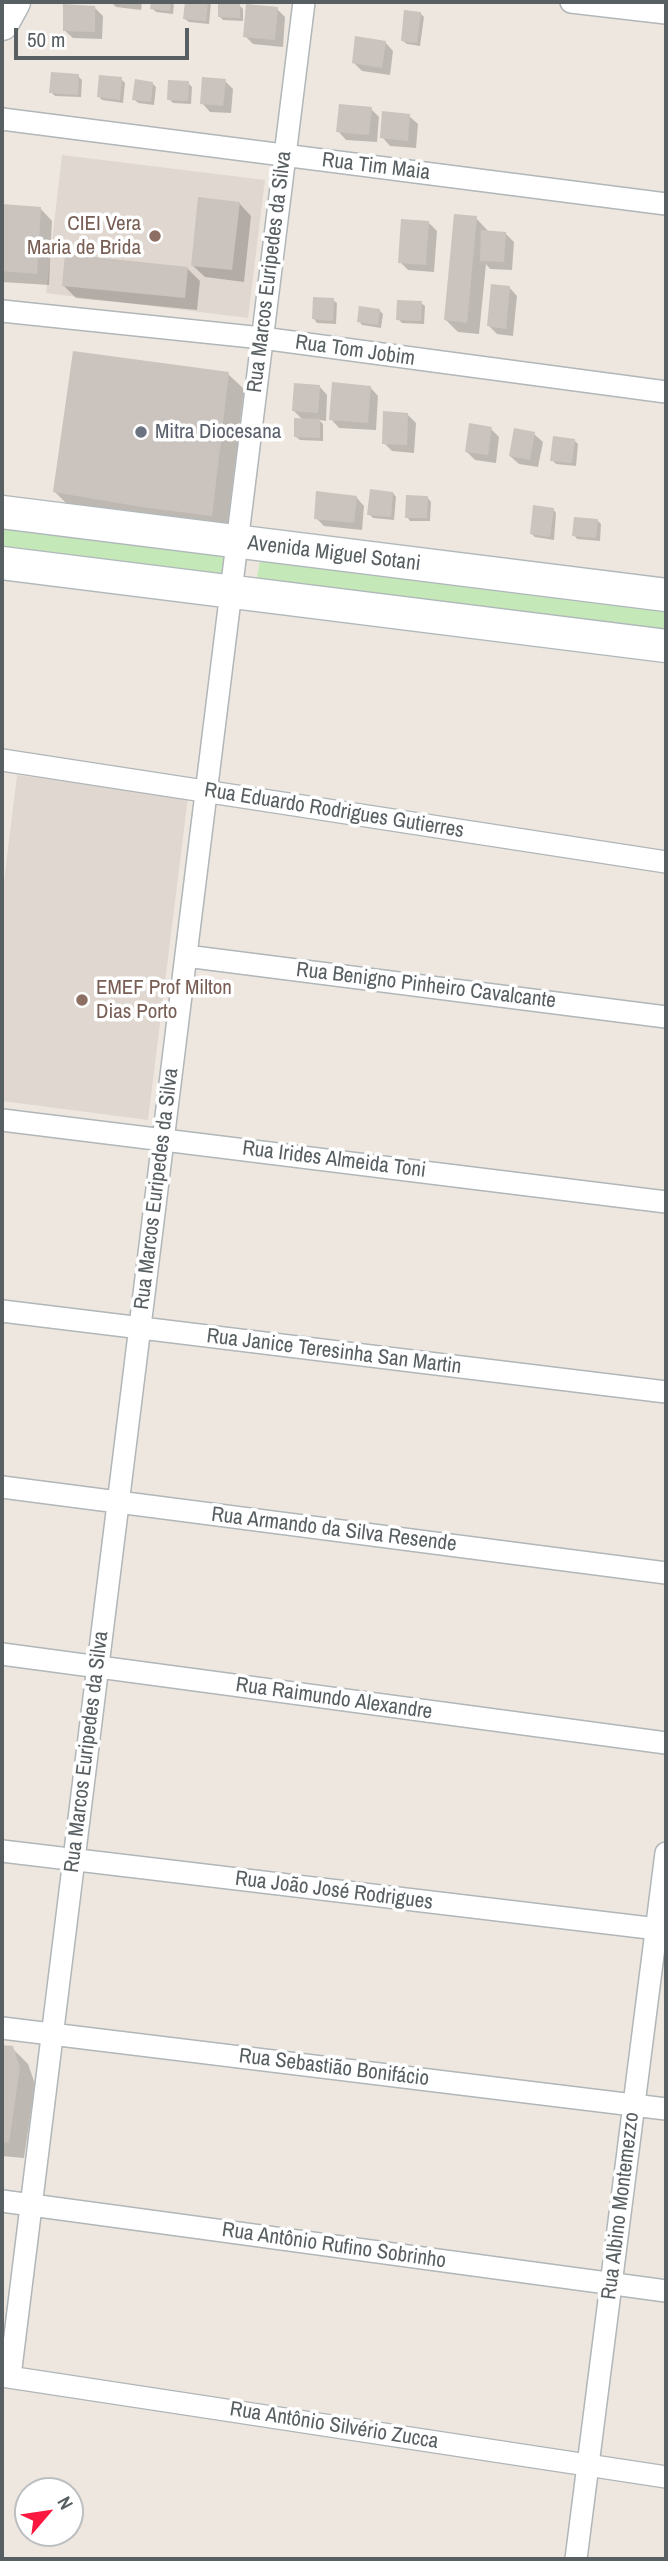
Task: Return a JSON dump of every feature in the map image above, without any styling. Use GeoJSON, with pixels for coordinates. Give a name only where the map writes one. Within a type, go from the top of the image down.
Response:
{"type":"FeatureCollection","features":[{"type":"Feature","properties":{"kind":"street"},"geometry":{"type":"LineString","coordinates":[[2,24],[14,2]]}},
{"type":"Feature","properties":{"kind":"street","name":"Rua Marcos Euripedes da Silva"},"geometry":{"type":"LineString","coordinates":[[6,2376],[31,2205],[304,2]]}},
{"type":"Feature","properties":{"kind":"street"},"geometry":{"type":"LineString","coordinates":[[571,2],[666,13]]}},
{"type":"Feature","properties":{"kind":"street","name":"Rua Tim Maia"},"geometry":{"type":"LineString","coordinates":[[2,119],[666,204]]}},
{"type":"Feature","properties":{"kind":"street","name":"Rua Tom Jobim"},"geometry":{"type":"LineString","coordinates":[[2,311],[262,338],[666,393]]}},
{"type":"Feature","properties":{"kind":"street","name":"Avenida Miguel Sotani"},"geometry":{"type":"LineString","coordinates":[[2,512],[666,596]]}},
{"type":"Feature","properties":{"kind":"street"},"geometry":{"type":"LineString","coordinates":[[2,563],[666,646]]}},
{"type":"Feature","properties":{"kind":"street","name":"Rua Eduardo Rodrigues Gutierres"},"geometry":{"type":"LineString","coordinates":[[2,760],[666,862]]}},
{"type":"Feature","properties":{"kind":"street","name":"Rua Benigno Pinheiro Cavalcante"},"geometry":{"type":"LineString","coordinates":[[186,956],[666,1017]]}},
{"type":"Feature","properties":{"kind":"street","name":"Rua Irides Almeida Toni"},"geometry":{"type":"LineString","coordinates":[[2,1120],[666,1202]]}},
{"type":"Feature","properties":{"kind":"street","name":"Rua Janice Teresinha San Martin"},"geometry":{"type":"LineString","coordinates":[[2,1311],[666,1392]]}},
{"type":"Feature","properties":{"kind":"street","name":"Rua Armando da Silva Resende"},"geometry":{"type":"LineString","coordinates":[[2,1487],[666,1573]]}},
{"type":"Feature","properties":{"kind":"street","name":"Rua Raimundo Alexandre"},"geometry":{"type":"LineString","coordinates":[[2,1654],[666,1743]]}},
{"type":"Feature","properties":{"kind":"street","name":"Rua João José Rodrigues"},"geometry":{"type":"LineString","coordinates":[[2,1851],[661,1930]]}},
{"type":"Feature","properties":{"kind":"street","name":"Rua Albino Montemezzo"},"geometry":{"type":"LineString","coordinates":[[576,2559],[634,2105],[661,1930],[666,1853]]}},
{"type":"Feature","properties":{"kind":"street","name":"Rua Sebastião Bonifácio"},"geometry":{"type":"LineString","coordinates":[[2,2028],[666,2109]]}},
{"type":"Feature","properties":{"kind":"street","name":"Rua Antônio Rufino Sobrinho"},"geometry":{"type":"LineString","coordinates":[[2,2201],[666,2291]]}},
{"type":"Feature","properties":{"kind":"street","name":"Rua Antônio Silvério Zucca"},"geometry":{"type":"LineString","coordinates":[[6,2376],[666,2477]]}},
{"type":"Feature","properties":{"kind":"shaded area","name":"CIEI Vera Maria de Brida"},"geometry":{"type":"Polygon","coordinates":[[[62,155],[265,180],[248,318],[46,293],[62,155]]]}},
{"type":"Feature","properties":{"kind":"shaded area","name":"EMEF Prof Milton Dias Porto"},"geometry":{"type":"Polygon","coordinates":[[[17,775],[188,797],[148,1120],[2,1101],[2,898],[17,775]]]}},
{"type":"Feature","properties":{"kind":"green space"},"geometry":{"type":"Polygon","coordinates":[[[2,520],[223,555],[224,570],[213,578],[2,548],[2,520]]]}},
{"type":"Feature","properties":{"kind":"green space"},"geometry":{"type":"Polygon","coordinates":[[[267,556],[666,605],[666,638],[262,585],[257,577],[260,561],[267,556]]]}},
{"type":"Feature","properties":{"kind":"building"},"geometry":{"type":"Polygon","coordinates":[[[151,2],[171,2],[170,11],[150,9],[151,2]]]}},
{"type":"Feature","properties":{"kind":"building"},"geometry":{"type":"Polygon","coordinates":[[[185,2],[208,2],[206,21],[183,19],[185,2]]]}},
{"type":"Feature","properties":{"kind":"building"},"geometry":{"type":"Polygon","coordinates":[[[218,3],[240,4],[240,18],[218,17],[218,3]]]}},
{"type":"Feature","properties":{"kind":"building"},"geometry":{"type":"Polygon","coordinates":[[[63,4],[95,6],[95,32],[63,31],[63,4]]]}},
{"type":"Feature","properties":{"kind":"building"},"geometry":{"type":"Polygon","coordinates":[[[246,4],[278,7],[275,40],[243,37],[246,4]]]}},
{"type":"Feature","properties":{"kind":"building"},"geometry":{"type":"Polygon","coordinates":[[[404,10],[421,12],[417,43],[401,41],[404,10]]]}},
{"type":"Feature","properties":{"kind":"building"},"geometry":{"type":"Polygon","coordinates":[[[355,36],[386,41],[382,68],[352,63],[355,36]]]}},
{"type":"Feature","properties":{"kind":"building"},"geometry":{"type":"Polygon","coordinates":[[[51,72],[79,74],[78,95],[49,93],[51,72]]]}},
{"type":"Feature","properties":{"kind":"building"},"geometry":{"type":"Polygon","coordinates":[[[99,75],[122,77],[120,100],[97,97],[99,75]]]}},
{"type":"Feature","properties":{"kind":"building"},"geometry":{"type":"Polygon","coordinates":[[[202,77],[226,79],[223,106],[200,104],[202,77]]]}},
{"type":"Feature","properties":{"kind":"building"},"geometry":{"type":"Polygon","coordinates":[[[135,79],[153,82],[151,102],[132,100],[135,79]]]}},
{"type":"Feature","properties":{"kind":"building"},"geometry":{"type":"Polygon","coordinates":[[[168,80],[189,81],[188,101],[167,100],[168,80]]]}},
{"type":"Feature","properties":{"kind":"building"},"geometry":{"type":"Polygon","coordinates":[[[339,104],[372,107],[369,135],[336,132],[339,104]]]}},
{"type":"Feature","properties":{"kind":"building"},"geometry":{"type":"Polygon","coordinates":[[[382,111],[410,114],[408,141],[380,138],[382,111]]]}},
{"type":"Feature","properties":{"kind":"building"},"geometry":{"type":"Polygon","coordinates":[[[198,197],[240,202],[232,270],[191,266],[198,197]]]}},
{"type":"Feature","properties":{"kind":"building"},"geometry":{"type":"Polygon","coordinates":[[[2,204],[41,207],[37,274],[2,271],[2,204]]]}},
{"type":"Feature","properties":{"kind":"building"},"geometry":{"type":"Polygon","coordinates":[[[454,214],[477,216],[467,323],[444,320],[454,214]]]}},
{"type":"Feature","properties":{"kind":"building"},"geometry":{"type":"Polygon","coordinates":[[[401,219],[429,221],[426,265],[398,263],[401,219]]]}},
{"type":"Feature","properties":{"kind":"building"},"geometry":{"type":"Polygon","coordinates":[[[481,230],[506,232],[504,262],[480,261],[481,230]]]}},
{"type":"Feature","properties":{"kind":"building"},"geometry":{"type":"Polygon","coordinates":[[[65,254],[188,267],[185,298],[62,286],[65,254]]]}},
{"type":"Feature","properties":{"kind":"building"},"geometry":{"type":"Polygon","coordinates":[[[491,284],[510,286],[506,329],[487,326],[491,284]]]}},
{"type":"Feature","properties":{"kind":"building"},"geometry":{"type":"Polygon","coordinates":[[[313,297],[334,298],[333,321],[312,319],[313,297]]]}},
{"type":"Feature","properties":{"kind":"building"},"geometry":{"type":"Polygon","coordinates":[[[397,300],[422,301],[421,321],[396,320],[397,300]]]}},
{"type":"Feature","properties":{"kind":"building"},"geometry":{"type":"Polygon","coordinates":[[[359,306],[380,309],[378,325],[357,322],[359,306]]]}},
{"type":"Feature","properties":{"kind":"building","name":"Mitra Diocesana"},"geometry":{"type":"Polygon","coordinates":[[[73,351],[229,372],[212,516],[53,492],[73,351]]]}},
{"type":"Feature","properties":{"kind":"building"},"geometry":{"type":"Polygon","coordinates":[[[332,382],[371,386],[368,423],[329,420],[332,382]]]}},
{"type":"Feature","properties":{"kind":"building"},"geometry":{"type":"Polygon","coordinates":[[[294,383],[320,385],[318,413],[292,411],[294,383]]]}},
{"type":"Feature","properties":{"kind":"building"},"geometry":{"type":"Polygon","coordinates":[[[383,411],[408,413],[407,445],[382,444],[383,411]]]}},
{"type":"Feature","properties":{"kind":"building"},"geometry":{"type":"Polygon","coordinates":[[[294,418],[320,419],[320,438],[294,437],[294,418]]]}},
{"type":"Feature","properties":{"kind":"building"},"geometry":{"type":"Polygon","coordinates":[[[469,423],[492,427],[488,455],[465,452],[469,423]]]}},
{"type":"Feature","properties":{"kind":"building"},"geometry":{"type":"Polygon","coordinates":[[[514,428],[535,432],[530,460],[509,456],[514,428]]]}},
{"type":"Feature","properties":{"kind":"building"},"geometry":{"type":"Polygon","coordinates":[[[553,436],[575,439],[572,463],[550,461],[553,436]]]}},
{"type":"Feature","properties":{"kind":"building"},"geometry":{"type":"Polygon","coordinates":[[[370,489],[393,492],[391,517],[367,515],[370,489]]]}},
{"type":"Feature","properties":{"kind":"building"},"geometry":{"type":"Polygon","coordinates":[[[316,491],[357,496],[354,523],[314,519],[316,491]]]}},
{"type":"Feature","properties":{"kind":"building"},"geometry":{"type":"Polygon","coordinates":[[[406,495],[428,496],[427,518],[405,518],[406,495]]]}},
{"type":"Feature","properties":{"kind":"building"},"geometry":{"type":"Polygon","coordinates":[[[533,505],[554,508],[550,537],[530,534],[533,505]]]}},
{"type":"Feature","properties":{"kind":"building"},"geometry":{"type":"Polygon","coordinates":[[[574,517],[598,519],[596,538],[572,536],[574,517]]]}},
{"type":"Feature","properties":{"kind":"building"},"geometry":{"type":"Polygon","coordinates":[[[2,2045],[13,2046],[20,2067],[9,2143],[2,2142],[2,2045]]]}},
{"type":"Feature","properties":{"kind":"place","name":"CIEI Vera Maria de Brida"},"geometry":{"type":"Point","coordinates":[155,236]}},
{"type":"Feature","properties":{"kind":"place","name":"Mitra Diocesana"},"geometry":{"type":"Point","coordinates":[141,432]}},
{"type":"Feature","properties":{"kind":"place","name":"EMEF Prof Milton Dias Porto"},"geometry":{"type":"Point","coordinates":[82,1000]}}]}
